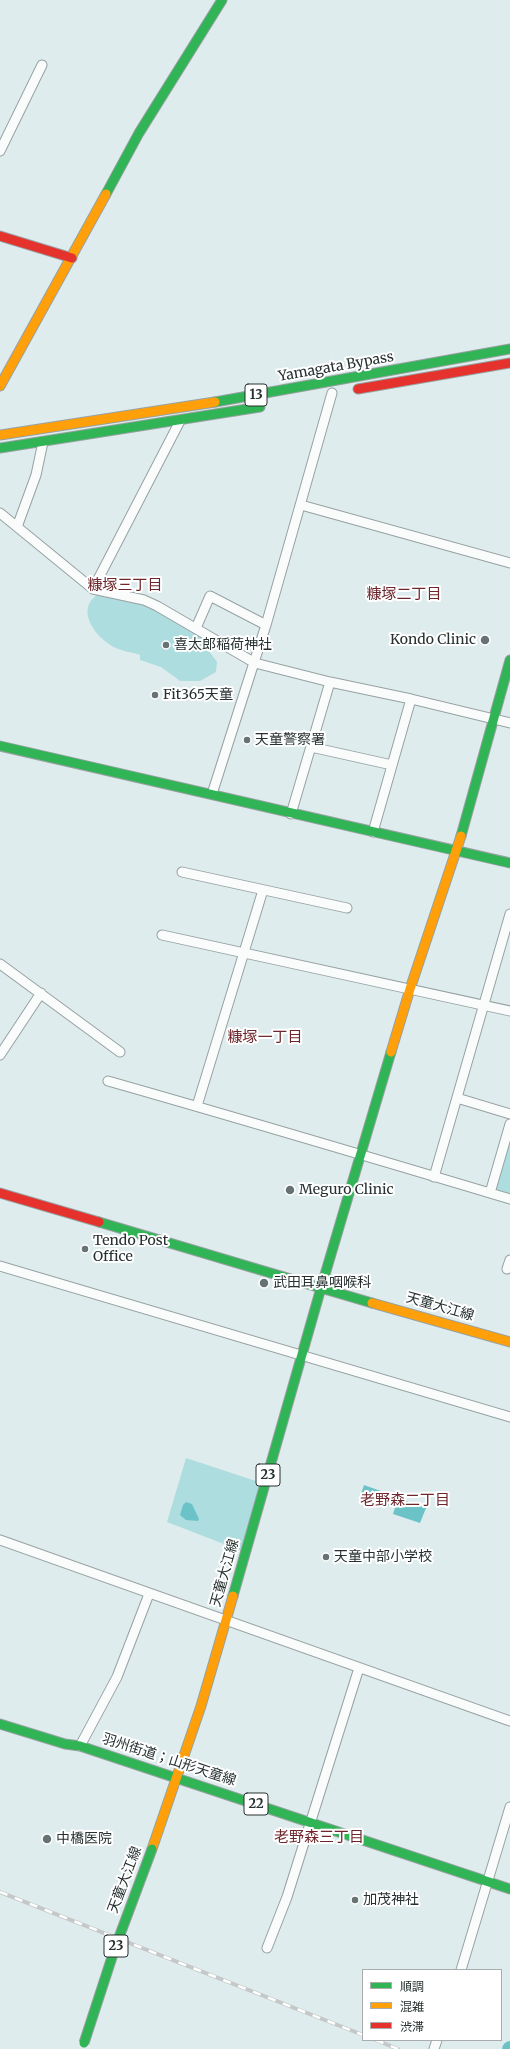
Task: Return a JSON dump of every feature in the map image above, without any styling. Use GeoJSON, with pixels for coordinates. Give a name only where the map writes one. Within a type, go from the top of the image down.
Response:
{"type":"FeatureCollection","features":[{"type":"Feature","properties":{"kind":"main road"},"geometry":{"type":"LineString","coordinates":[[0,386],[72,258],[139,133],[222,0]]}},
{"type":"Feature","properties":{"kind":"main road"},"geometry":{"type":"LineString","coordinates":[[0,236],[72,258]]}},
{"type":"Feature","properties":{"kind":"main road","name":"Yamagata Bypass"},"geometry":{"type":"LineString","coordinates":[[0,435],[209,404],[510,349]]}},
{"type":"Feature","properties":{"kind":"main road","name":"Yamagata Bypass"},"geometry":{"type":"LineString","coordinates":[[336,393],[510,363]]}},
{"type":"Feature","properties":{"kind":"main road","name":"Yamagata Bypass"},"geometry":{"type":"LineString","coordinates":[[0,448],[180,421],[272,404]]}},
{"type":"Feature","properties":{"kind":"main road"},"geometry":{"type":"LineString","coordinates":[[0,1193],[321,1288],[362,1155],[410,989],[457,850],[492,719],[510,660]]}},
{"type":"Feature","properties":{"kind":"main road"},"geometry":{"type":"LineString","coordinates":[[0,746],[212,794],[291,814],[510,863]]}},
{"type":"Feature","properties":{"kind":"main road","name":"天童大江線"},"geometry":{"type":"LineString","coordinates":[[83,2046],[115,1948],[152,1849],[201,1706],[321,1288],[510,1342]]}},
{"type":"Feature","properties":{"kind":"main road","name":"羽州街道；山形天童線"},"geometry":{"type":"LineString","coordinates":[[0,1724],[65,1744],[80,1746],[510,1889]]}},
{"type":"Feature","properties":{"kind":"street"},"geometry":{"type":"LineString","coordinates":[[0,151],[42,65]]}},
{"type":"Feature","properties":{"kind":"street"},"geometry":{"type":"LineString","coordinates":[[212,794],[266,625],[336,393]]}},
{"type":"Feature","properties":{"kind":"street"},"geometry":{"type":"LineString","coordinates":[[93,589],[180,421]]}},
{"type":"Feature","properties":{"kind":"street"},"geometry":{"type":"LineString","coordinates":[[17,527],[36,475],[43,442]]}},
{"type":"Feature","properties":{"kind":"street"},"geometry":{"type":"LineString","coordinates":[[301,505],[510,563]]}},
{"type":"Feature","properties":{"kind":"street"},"geometry":{"type":"LineString","coordinates":[[0,513],[93,589],[144,600],[196,628],[254,663],[510,723]]}},
{"type":"Feature","properties":{"kind":"street"},"geometry":{"type":"LineString","coordinates":[[196,628],[210,596],[266,625]]}},
{"type":"Feature","properties":{"kind":"street"},"geometry":{"type":"LineString","coordinates":[[291,814],[330,682]]}},
{"type":"Feature","properties":{"kind":"street"},"geometry":{"type":"LineString","coordinates":[[373,832],[411,699]]}},
{"type":"Feature","properties":{"kind":"street"},"geometry":{"type":"LineString","coordinates":[[311,747],[392,765]]}},
{"type":"Feature","properties":{"kind":"street"},"geometry":{"type":"LineString","coordinates":[[182,872],[346,908]]}},
{"type":"Feature","properties":{"kind":"street"},"geometry":{"type":"LineString","coordinates":[[197,1106],[263,890]]}},
{"type":"Feature","properties":{"kind":"street"},"geometry":{"type":"LineString","coordinates":[[434,1177],[484,1006],[507,938],[510,914]]}},
{"type":"Feature","properties":{"kind":"street"},"geometry":{"type":"LineString","coordinates":[[162,935],[510,1011]]}},
{"type":"Feature","properties":{"kind":"street"},"geometry":{"type":"LineString","coordinates":[[0,964],[120,1052]]}},
{"type":"Feature","properties":{"kind":"street"},"geometry":{"type":"LineString","coordinates":[[0,1055],[41,993]]}},
{"type":"Feature","properties":{"kind":"street"},"geometry":{"type":"LineString","coordinates":[[108,1081],[510,1199]]}},
{"type":"Feature","properties":{"kind":"street"},"geometry":{"type":"LineString","coordinates":[[457,1098],[510,1114]]}},
{"type":"Feature","properties":{"kind":"street"},"geometry":{"type":"LineString","coordinates":[[490,1193],[510,1124]]}},
{"type":"Feature","properties":{"kind":"street"},"geometry":{"type":"LineString","coordinates":[[0,1266],[510,1417]]}},
{"type":"Feature","properties":{"kind":"street"},"geometry":{"type":"LineString","coordinates":[[0,1540],[226,1622],[510,1721]]}},
{"type":"Feature","properties":{"kind":"street"},"geometry":{"type":"LineString","coordinates":[[80,1746],[116,1677],[149,1594]]}},
{"type":"Feature","properties":{"kind":"street"},"geometry":{"type":"LineString","coordinates":[[267,1948],[287,1897],[309,1822],[359,1668]]}},
{"type":"Feature","properties":{"kind":"street"},"geometry":{"type":"LineString","coordinates":[[461,1969],[510,1807]]}},
{"type":"Feature","properties":{"kind":"shaded area"},"geometry":{"type":"Polygon","coordinates":[[[97,595],[122,599],[157,609],[205,639],[206,647],[217,662],[216,672],[200,681],[180,681],[161,667],[140,660],[140,655],[119,649],[109,644],[96,632],[88,617],[90,602],[97,595]]]}},
{"type":"Feature","properties":{"kind":"shaded area"},"geometry":{"type":"Polygon","coordinates":[[[510,1128],[510,1197],[492,1192],[510,1128]]]}},
{"type":"Feature","properties":{"kind":"shaded area"},"geometry":{"type":"Polygon","coordinates":[[[186,1458],[262,1483],[242,1551],[167,1522],[186,1458]]]}},
{"type":"Feature","properties":{"kind":"water"},"geometry":{"type":"Polygon","coordinates":[[[364,1485],[392,1495],[388,1507],[360,1497],[364,1485]]]}},
{"type":"Feature","properties":{"kind":"water"},"geometry":{"type":"Polygon","coordinates":[[[398,1498],[426,1508],[420,1523],[393,1514],[398,1498]]]}},
{"type":"Feature","properties":{"kind":"water"},"geometry":{"type":"Polygon","coordinates":[[[186,1502],[192,1504],[199,1519],[198,1521],[186,1520],[180,1515],[183,1505],[186,1502]]]}},
{"type":"Feature","properties":{"kind":"railway"},"geometry":{"type":"LineString","coordinates":[[0,1892],[362,2035]]}},
{"type":"Feature","properties":{"kind":"railway"},"geometry":{"type":"LineString","coordinates":[[378,2041],[398,2049]]}},
{"type":"Feature","properties":{"kind":"traffic: fast"},"geometry":{"type":"LineString","coordinates":[[106,194],[139,133],[222,0]]}},
{"type":"Feature","properties":{"kind":"traffic: fast"},"geometry":{"type":"LineString","coordinates":[[215,402],[510,349]]}},
{"type":"Feature","properties":{"kind":"traffic: fast"},"geometry":{"type":"LineString","coordinates":[[0,448],[260,407]]}},
{"type":"Feature","properties":{"kind":"traffic: fast"},"geometry":{"type":"LineString","coordinates":[[461,836],[510,660]]}},
{"type":"Feature","properties":{"kind":"traffic: fast"},"geometry":{"type":"LineString","coordinates":[[0,746],[510,863]]}},
{"type":"Feature","properties":{"kind":"traffic: fast"},"geometry":{"type":"LineString","coordinates":[[99,1222],[321,1288],[391,1052]]}},
{"type":"Feature","properties":{"kind":"traffic: fast"},"geometry":{"type":"LineString","coordinates":[[233,1596],[321,1288],[372,1303]]}},
{"type":"Feature","properties":{"kind":"traffic: fast"},"geometry":{"type":"LineString","coordinates":[[0,1724],[65,1744],[80,1746],[510,1889]]}},
{"type":"Feature","properties":{"kind":"traffic: fast"},"geometry":{"type":"LineString","coordinates":[[84,2043],[115,1948],[152,1849]]}},
{"type":"Feature","properties":{"kind":"traffic: slow"},"geometry":{"type":"LineString","coordinates":[[0,386],[106,194]]}},
{"type":"Feature","properties":{"kind":"traffic: slow"},"geometry":{"type":"LineString","coordinates":[[0,435],[215,402]]}},
{"type":"Feature","properties":{"kind":"traffic: slow"},"geometry":{"type":"LineString","coordinates":[[391,1052],[410,989],[461,836]]}},
{"type":"Feature","properties":{"kind":"traffic: slow"},"geometry":{"type":"LineString","coordinates":[[372,1303],[510,1342]]}},
{"type":"Feature","properties":{"kind":"traffic: slow"},"geometry":{"type":"LineString","coordinates":[[152,1849],[201,1706],[233,1596]]}},
{"type":"Feature","properties":{"kind":"traffic: jam"},"geometry":{"type":"LineString","coordinates":[[0,236],[72,258]]}},
{"type":"Feature","properties":{"kind":"traffic: jam"},"geometry":{"type":"LineString","coordinates":[[358,389],[510,363]]}},
{"type":"Feature","properties":{"kind":"traffic: jam"},"geometry":{"type":"LineString","coordinates":[[0,1193],[99,1222]]}},
{"type":"Feature","properties":{"kind":"place","name":"Kondo Clinic"},"geometry":{"type":"Point","coordinates":[485,640]}},
{"type":"Feature","properties":{"kind":"place","name":"喜太郎稲荷神社"},"geometry":{"type":"Point","coordinates":[166,645]}},
{"type":"Feature","properties":{"kind":"place","name":"Fit365天童"},"geometry":{"type":"Point","coordinates":[155,695]}},
{"type":"Feature","properties":{"kind":"place","name":"天童警察署"},"geometry":{"type":"Point","coordinates":[247,740]}},
{"type":"Feature","properties":{"kind":"place","name":"Meguro Clinic"},"geometry":{"type":"Point","coordinates":[290,1190]}},
{"type":"Feature","properties":{"kind":"place","name":"Tendo Post Office"},"geometry":{"type":"Point","coordinates":[85,1249]}},
{"type":"Feature","properties":{"kind":"place","name":"武田耳鼻咽喉科"},"geometry":{"type":"Point","coordinates":[264,1283]}},
{"type":"Feature","properties":{"kind":"place","name":"天童中部小学校"},"geometry":{"type":"Point","coordinates":[326,1557]}},
{"type":"Feature","properties":{"kind":"place","name":"中橋医院"},"geometry":{"type":"Point","coordinates":[47,1839]}},
{"type":"Feature","properties":{"kind":"place","name":"加茂神社"},"geometry":{"type":"Point","coordinates":[355,1900]}},
{"type":"Feature","properties":{"kind":"district","name":"糠塚三丁目"},"geometry":{"type":"Point","coordinates":[125,586]}},
{"type":"Feature","properties":{"kind":"district","name":"糠塚二丁目"},"geometry":{"type":"Point","coordinates":[404,595]}},
{"type":"Feature","properties":{"kind":"district","name":"糠塚一丁目"},"geometry":{"type":"Point","coordinates":[265,1038]}},
{"type":"Feature","properties":{"kind":"district","name":"老野森二丁目"},"geometry":{"type":"Point","coordinates":[405,1501]}},
{"type":"Feature","properties":{"kind":"district","name":"老野森三丁目"},"geometry":{"type":"Point","coordinates":[319,1838]}}]}
